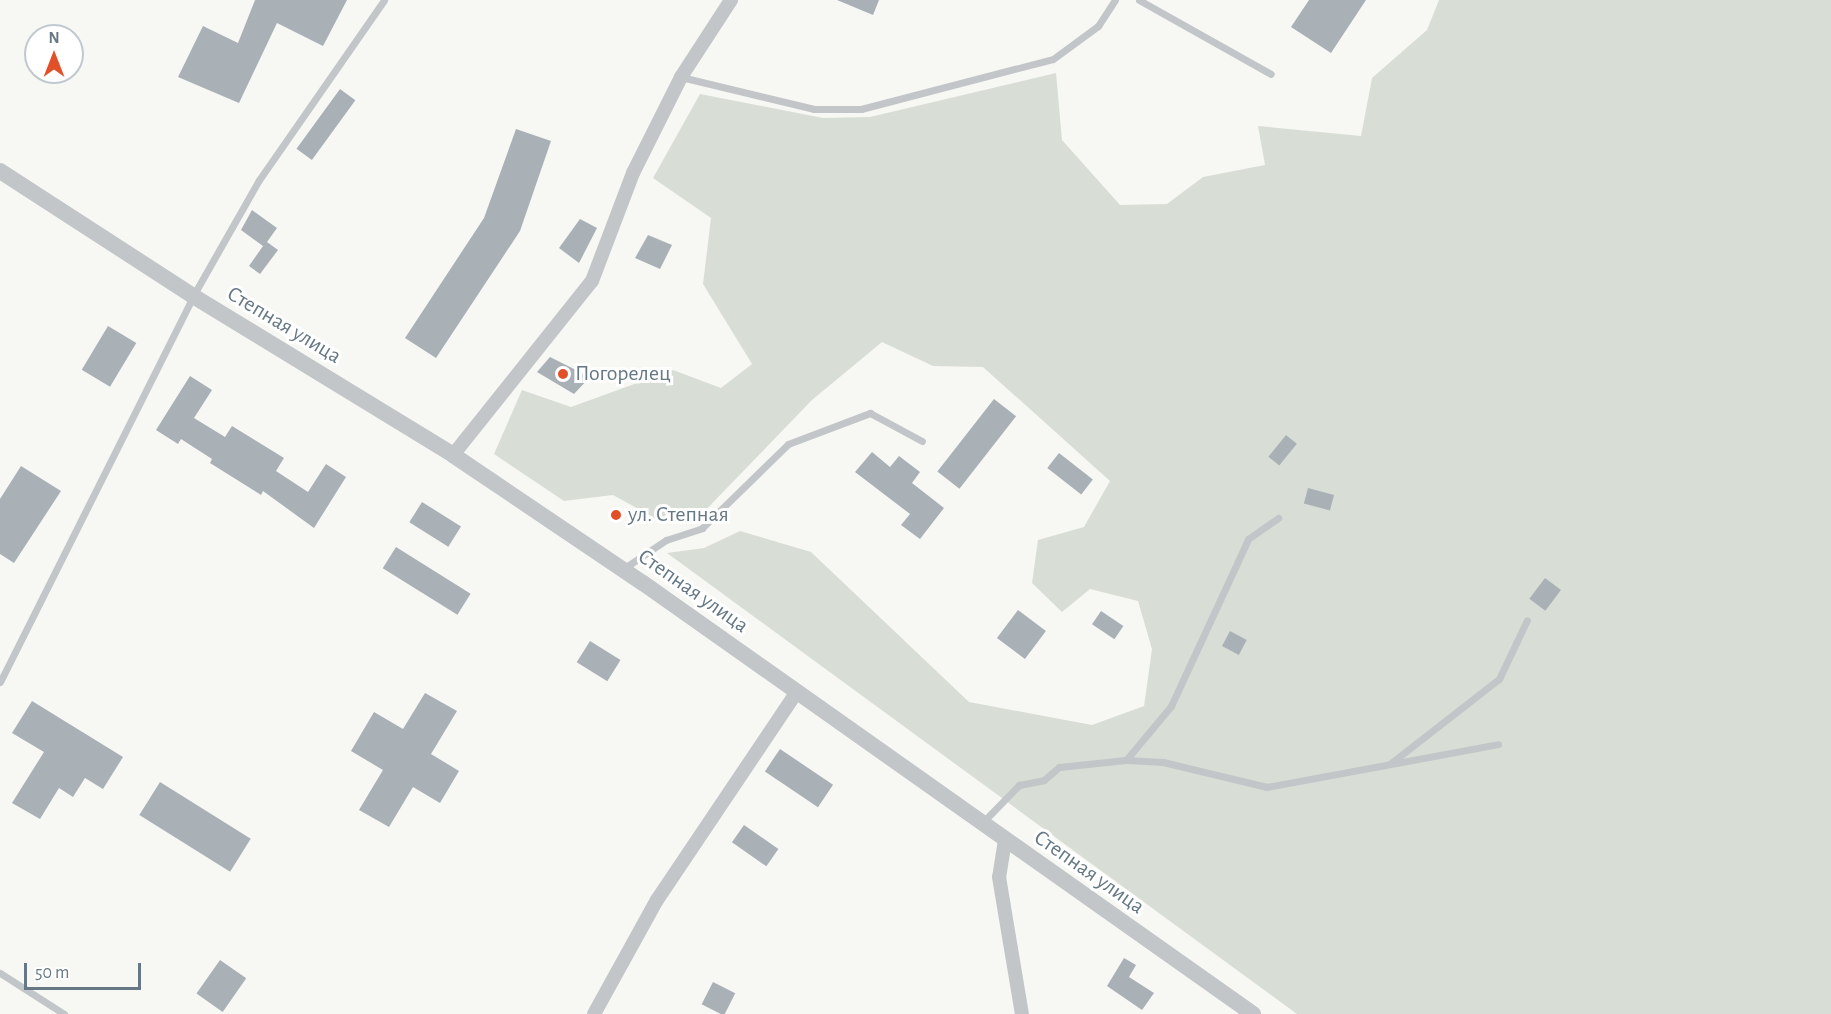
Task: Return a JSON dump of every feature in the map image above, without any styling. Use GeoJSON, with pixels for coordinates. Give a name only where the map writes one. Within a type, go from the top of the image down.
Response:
{"type":"FeatureCollection","features":[{"type":"Feature","properties":{"kind":"street"},"geometry":{"type":"LineString","coordinates":[[453,455],[592,281],[633,173],[681,77],[731,0]]}},
{"type":"Feature","properties":{"kind":"street","name":"Степная улица"},"geometry":{"type":"LineString","coordinates":[[0,171],[194,296],[453,455],[623,569],[1253,1014]]}},
{"type":"Feature","properties":{"kind":"street"},"geometry":{"type":"LineString","coordinates":[[594,1014],[657,900],[797,692]]}},
{"type":"Feature","properties":{"kind":"street"},"geometry":{"type":"LineString","coordinates":[[1005,840],[999,877],[1022,1014]]}},
{"type":"Feature","properties":{"kind":"lane"},"geometry":{"type":"LineString","coordinates":[[0,682],[194,296],[259,180],[384,0]]}},
{"type":"Feature","properties":{"kind":"lane"},"geometry":{"type":"LineString","coordinates":[[681,77],[814,109],[861,109],[1053,58],[1098,26],[1115,0]]}},
{"type":"Feature","properties":{"kind":"lane"},"geometry":{"type":"LineString","coordinates":[[1139,0],[1271,74]]}},
{"type":"Feature","properties":{"kind":"lane"},"geometry":{"type":"LineString","coordinates":[[623,569],[666,540],[702,528],[788,444],[870,413],[922,441]]}},
{"type":"Feature","properties":{"kind":"lane"},"geometry":{"type":"LineString","coordinates":[[1126,760],[1171,706],[1248,538],[1278,518]]}},
{"type":"Feature","properties":{"kind":"lane"},"geometry":{"type":"LineString","coordinates":[[1389,765],[1499,679],[1527,620]]}},
{"type":"Feature","properties":{"kind":"lane"},"geometry":{"type":"LineString","coordinates":[[981,824],[1019,786],[1044,780],[1059,767],[1126,760],[1163,762],[1266,787],[1498,744]]}},
{"type":"Feature","properties":{"kind":"lane"},"geometry":{"type":"LineString","coordinates":[[0,973],[64,1014]]}},
{"type":"Feature","properties":{"kind":"shaded area"},"geometry":{"type":"Polygon","coordinates":[[[1439,0],[1831,0],[1831,1014],[1297,1014],[667,553],[704,548],[740,531],[811,552],[969,702],[1092,725],[1144,706],[1152,649],[1138,601],[1090,589],[1062,612],[1032,583],[1038,540],[1084,527],[1110,481],[983,367],[933,366],[882,342],[812,400],[696,520],[664,523],[613,495],[564,501],[494,454],[522,390],[571,407],[673,370],[721,388],[752,364],[703,284],[711,218],[653,178],[700,94],[823,118],[870,117],[1056,73],[1062,140],[1120,205],[1167,204],[1203,177],[1265,165],[1258,126],[1361,136],[1372,78],[1427,30],[1439,0]]]}},
{"type":"Feature","properties":{"kind":"building"},"geometry":{"type":"Polygon","coordinates":[[[255,0],[347,0],[323,46],[277,23],[239,103],[178,77],[203,26],[238,43],[255,0]]]}},
{"type":"Feature","properties":{"kind":"building"},"geometry":{"type":"Polygon","coordinates":[[[837,0],[879,0],[873,15],[837,0]]]}},
{"type":"Feature","properties":{"kind":"building"},"geometry":{"type":"Polygon","coordinates":[[[1309,0],[1366,0],[1331,53],[1291,27],[1309,0]]]}},
{"type":"Feature","properties":{"kind":"building"},"geometry":{"type":"Polygon","coordinates":[[[340,89],[355,100],[312,160],[297,149],[340,89]]]}},
{"type":"Feature","properties":{"kind":"building"},"geometry":{"type":"Polygon","coordinates":[[[516,129],[551,141],[520,231],[436,358],[405,338],[484,218],[516,129]]]}},
{"type":"Feature","properties":{"kind":"building"},"geometry":{"type":"Polygon","coordinates":[[[252,210],[277,228],[267,242],[278,250],[260,274],[249,266],[263,246],[241,230],[252,210]]]}},
{"type":"Feature","properties":{"kind":"building"},"geometry":{"type":"Polygon","coordinates":[[[580,219],[597,228],[579,263],[559,248],[580,219]]]}},
{"type":"Feature","properties":{"kind":"building"},"geometry":{"type":"Polygon","coordinates":[[[648,235],[672,245],[660,269],[635,258],[648,235]]]}},
{"type":"Feature","properties":{"kind":"building"},"geometry":{"type":"Polygon","coordinates":[[[108,326],[136,343],[110,387],[82,370],[108,326]]]}},
{"type":"Feature","properties":{"kind":"building","name":"Погорелец"},"geometry":{"type":"Polygon","coordinates":[[[550,357],[590,377],[574,394],[537,372],[550,357]]]}},
{"type":"Feature","properties":{"kind":"building"},"geometry":{"type":"Polygon","coordinates":[[[190,376],[212,390],[194,418],[225,437],[232,426],[284,458],[276,471],[308,492],[326,464],[346,477],[314,528],[263,491],[261,495],[210,463],[212,459],[181,439],[178,444],[156,430],[190,376]]]}},
{"type":"Feature","properties":{"kind":"building"},"geometry":{"type":"Polygon","coordinates":[[[994,399],[1016,416],[959,489],[937,471],[994,399]]]}},
{"type":"Feature","properties":{"kind":"building"},"geometry":{"type":"Polygon","coordinates":[[[1286,435],[1297,444],[1279,466],[1268,457],[1286,435]]]}},
{"type":"Feature","properties":{"kind":"building"},"geometry":{"type":"Polygon","coordinates":[[[872,452],[890,467],[899,456],[920,472],[912,483],[944,508],[920,539],[901,525],[910,514],[855,472],[872,452]]]}},
{"type":"Feature","properties":{"kind":"building"},"geometry":{"type":"Polygon","coordinates":[[[1059,453],[1093,479],[1081,494],[1047,468],[1059,453]]]}},
{"type":"Feature","properties":{"kind":"building"},"geometry":{"type":"Polygon","coordinates":[[[21,466],[61,491],[14,563],[0,554],[0,499],[21,466]]]}},
{"type":"Feature","properties":{"kind":"building"},"geometry":{"type":"Polygon","coordinates":[[[1308,488],[1334,495],[1330,510],[1304,503],[1308,488]]]}},
{"type":"Feature","properties":{"kind":"building"},"geometry":{"type":"Polygon","coordinates":[[[422,502],[461,526],[448,547],[409,522],[422,502]]]}},
{"type":"Feature","properties":{"kind":"building"},"geometry":{"type":"Polygon","coordinates":[[[396,547],[471,594],[457,615],[383,568],[396,547]]]}},
{"type":"Feature","properties":{"kind":"building"},"geometry":{"type":"Polygon","coordinates":[[[1545,578],[1561,590],[1545,611],[1529,599],[1545,578]]]}},
{"type":"Feature","properties":{"kind":"building"},"geometry":{"type":"Polygon","coordinates":[[[1018,610],[1046,631],[1025,659],[997,638],[1018,610]]]}},
{"type":"Feature","properties":{"kind":"building"},"geometry":{"type":"Polygon","coordinates":[[[1101,611],[1123,626],[1114,639],[1092,624],[1101,611]]]}},
{"type":"Feature","properties":{"kind":"building"},"geometry":{"type":"Polygon","coordinates":[[[1230,631],[1247,640],[1239,655],[1222,646],[1230,631]]]}},
{"type":"Feature","properties":{"kind":"building"},"geometry":{"type":"Polygon","coordinates":[[[590,641],[621,660],[607,681],[577,662],[590,641]]]}},
{"type":"Feature","properties":{"kind":"building"},"geometry":{"type":"Polygon","coordinates":[[[425,693],[457,711],[431,754],[459,771],[440,803],[413,787],[389,827],[359,810],[383,770],[351,751],[374,712],[403,729],[425,693]]]}},
{"type":"Feature","properties":{"kind":"building"},"geometry":{"type":"Polygon","coordinates":[[[32,701],[123,757],[103,789],[85,778],[73,797],[59,788],[40,819],[12,803],[44,752],[12,733],[32,701]]]}},
{"type":"Feature","properties":{"kind":"building"},"geometry":{"type":"Polygon","coordinates":[[[780,749],[833,785],[818,807],[765,771],[780,749]]]}},
{"type":"Feature","properties":{"kind":"building"},"geometry":{"type":"Polygon","coordinates":[[[160,782],[251,839],[230,872],[139,815],[160,782]]]}},
{"type":"Feature","properties":{"kind":"building"},"geometry":{"type":"Polygon","coordinates":[[[744,825],[778,849],[766,866],[732,842],[744,825]]]}},
{"type":"Feature","properties":{"kind":"building"},"geometry":{"type":"Polygon","coordinates":[[[1124,958],[1136,965],[1129,977],[1154,993],[1142,1010],[1107,986],[1124,958]]]}},
{"type":"Feature","properties":{"kind":"building"},"geometry":{"type":"Polygon","coordinates":[[[220,960],[246,978],[223,1012],[196,994],[220,960]]]}},
{"type":"Feature","properties":{"kind":"building"},"geometry":{"type":"Polygon","coordinates":[[[713,982],[735,993],[725,1014],[702,1004],[713,982]]]}},
{"type":"Feature","properties":{"kind":"place","name":"Погорелец"},"geometry":{"type":"Point","coordinates":[563,374]}},
{"type":"Feature","properties":{"kind":"place","name":"ул. Степная"},"geometry":{"type":"Point","coordinates":[616,515]}}]}
